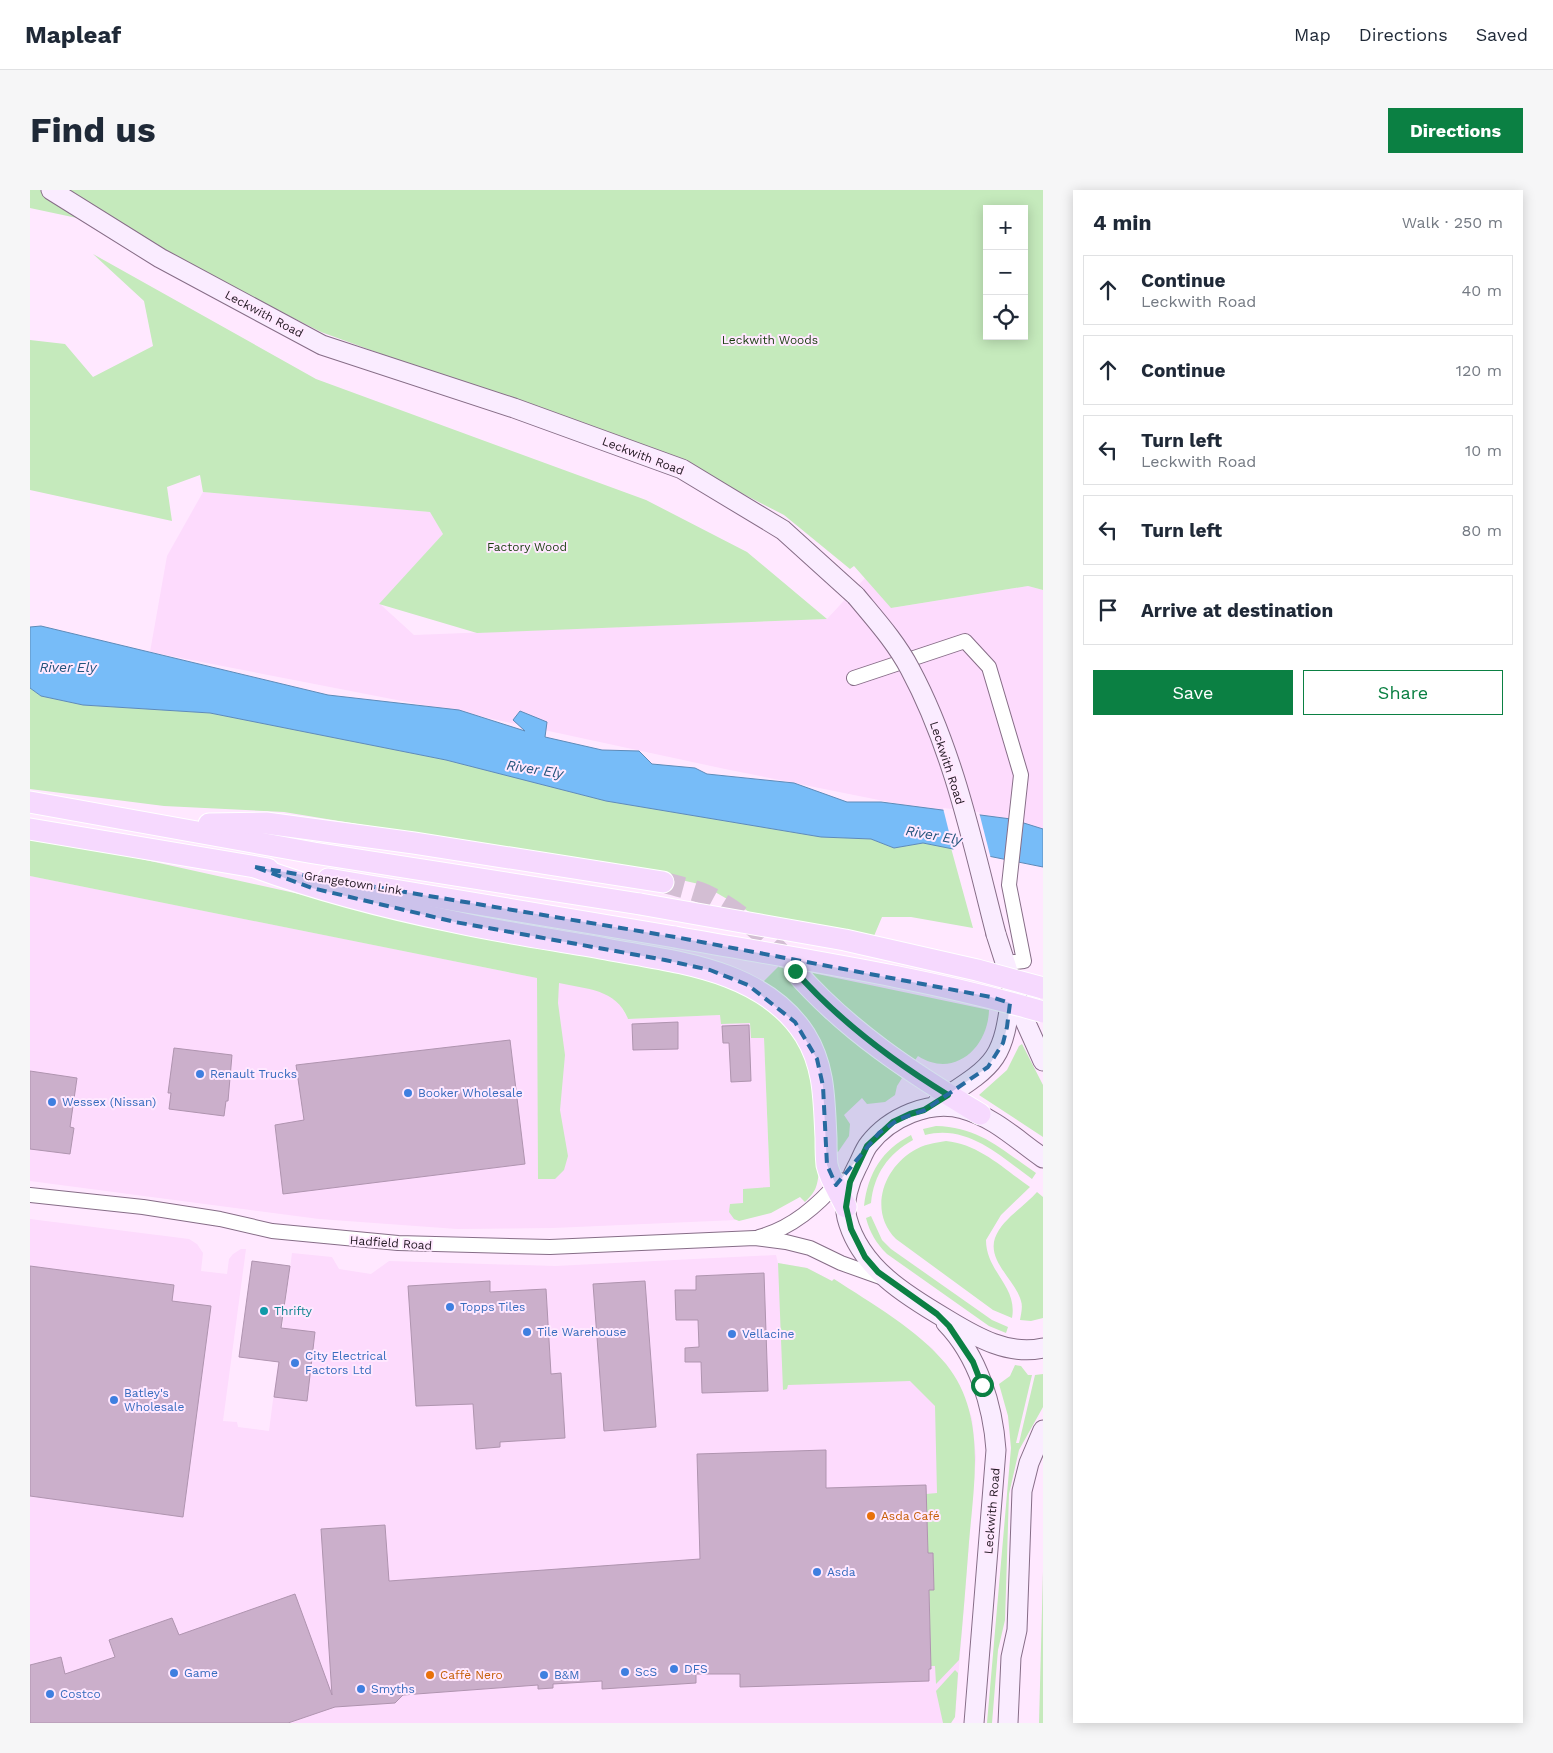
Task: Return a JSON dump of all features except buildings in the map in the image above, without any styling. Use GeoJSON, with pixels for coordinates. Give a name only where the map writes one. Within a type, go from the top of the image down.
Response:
{"type":"FeatureCollection","features":[{"type":"Feature","properties":{"kind":"main road","name":"Leckwith Road"},"geometry":{"type":"LineString","coordinates":[[51,190],[160,258],[322,345],[514,408],[682,469],[783,530],[856,596],[886,632],[910,669],[938,728],[1012,985],[1021,1012],[1043,1061]]}},
{"type":"Feature","properties":{"kind":"main road","name":"Grangetown Link"},"geometry":{"type":"LineString","coordinates":[[30,802],[314,853],[640,904],[845,940],[977,970],[1043,988]]}},
{"type":"Feature","properties":{"kind":"main road"},"geometry":{"type":"LineString","coordinates":[[161,825],[266,823],[414,843],[663,882]]}},
{"type":"Feature","properties":{"kind":"main road","name":"Grangetown Link"},"geometry":{"type":"LineString","coordinates":[[30,829],[675,937],[991,997],[1043,1012]]}},
{"type":"Feature","properties":{"kind":"main road"},"geometry":{"type":"LineString","coordinates":[[255,867],[312,888],[455,922],[665,960],[710,970],[748,985],[776,1003],[795,1022],[807,1038],[817,1059],[823,1086],[827,1165],[846,1207],[851,1229],[865,1257],[888,1280],[937,1314],[977,1337],[1002,1347],[1022,1350],[1043,1348]]}},
{"type":"Feature","properties":{"kind":"main road"},"geometry":{"type":"LineString","coordinates":[[795,971],[826,1006],[913,1074],[1001,1126],[1043,1158]]}},
{"type":"Feature","properties":{"kind":"main road","name":"Leckwith Road"},"geometry":{"type":"LineString","coordinates":[[924,1110],[978,1075],[997,1056],[1003,1044],[1007,1027],[1012,985]]}},
{"type":"Feature","properties":{"kind":"main road"},"geometry":{"type":"LineString","coordinates":[[846,1207],[850,1182],[867,1146],[893,1122],[924,1110],[947,1107],[961,1108],[980,1114]]}},
{"type":"Feature","properties":{"kind":"main road","name":"Leckwith Road"},"geometry":{"type":"LineString","coordinates":[[937,1314],[949,1326],[973,1362],[987,1400],[995,1436],[996,1465],[974,1723]]}},
{"type":"Feature","properties":{"kind":"main road"},"geometry":{"type":"LineString","coordinates":[[1008,1723],[1011,1657],[1017,1630],[1022,1491],[1029,1464],[1043,1430]]}},
{"type":"Feature","properties":{"kind":"street"},"geometry":{"type":"LineString","coordinates":[[854,678],[965,641],[988,667],[1021,775],[1018,817],[1009,885],[1024,961],[1006,964]]}},
{"type":"Feature","properties":{"kind":"street"},"geometry":{"type":"LineString","coordinates":[[756,1238],[791,1224],[818,1204],[863,1155]]}},
{"type":"Feature","properties":{"kind":"street","name":"Hadfield Road"},"geometry":{"type":"LineString","coordinates":[[30,1195],[201,1216],[272,1231],[398,1244],[550,1248],[756,1238]]}},
{"type":"Feature","properties":{"kind":"street"},"geometry":{"type":"LineString","coordinates":[[756,1238],[804,1246],[841,1263],[888,1280]]}},
{"type":"Feature","properties":{"kind":"highlighted area"},"geometry":{"type":"Polygon","coordinates":[[[255,867],[675,937],[991,997],[1010,1003],[1007,1027],[1003,1043],[988,1067],[925,1110],[899,1119],[879,1133],[836,1185],[827,1165],[823,1086],[817,1059],[795,1022],[748,985],[710,970],[665,960],[455,922],[312,888],[255,867]]]}},
{"type":"Feature","properties":{"kind":"shaded area"},"geometry":{"type":"Polygon","coordinates":[[[203,492],[431,512],[443,534],[380,604],[414,635],[827,619],[865,578],[892,608],[1028,586],[1043,590],[1043,833],[725,769],[474,715],[150,652],[167,556],[203,492]]]}},
{"type":"Feature","properties":{"kind":"shaded area"},"geometry":{"type":"Polygon","coordinates":[[[30,876],[537,978],[612,990],[628,1019],[721,1015],[750,1023],[764,1037],[770,1188],[744,1203],[736,1220],[553,1228],[457,1229],[319,1219],[30,1181],[30,876]]]}},
{"type":"Feature","properties":{"kind":"shaded area"},"geometry":{"type":"Polygon","coordinates":[[[30,1219],[189,1239],[197,1244],[203,1253],[201,1271],[227,1274],[229,1259],[241,1249],[246,1249],[223,1421],[237,1422],[238,1427],[269,1431],[292,1253],[332,1257],[339,1269],[371,1274],[389,1261],[555,1266],[776,1255],[778,1263],[807,1268],[832,1281],[834,1279],[932,1348],[959,1384],[972,1418],[976,1457],[955,1717],[951,1723],[30,1723],[30,1219]]]}},
{"type":"Feature","properties":{"kind":"green space"},"geometry":{"type":"Polygon","coordinates":[[[30,190],[40,190],[91,221],[30,208],[30,190]]]}},
{"type":"Feature","properties":{"kind":"green space","name":"Leckwith Woods"},"geometry":{"type":"Polygon","coordinates":[[[70,190],[1043,190],[1043,590],[1028,586],[891,608],[854,566],[850,569],[784,515],[687,465],[321,332],[166,254],[70,190]]]}},
{"type":"Feature","properties":{"kind":"green space","name":"Factory Wood"},"geometry":{"type":"Polygon","coordinates":[[[93,254],[316,379],[646,500],[747,552],[827,619],[477,633],[379,604],[443,534],[430,512],[203,492],[200,475],[167,487],[172,521],[30,490],[30,340],[65,344],[93,377],[153,346],[144,301],[93,254]]]}},
{"type":"Feature","properties":{"kind":"green space"},"geometry":{"type":"Polygon","coordinates":[[[30,688],[41,696],[83,705],[210,713],[446,760],[606,801],[821,837],[871,839],[894,848],[923,843],[951,848],[973,928],[911,917],[882,917],[874,936],[753,914],[703,885],[638,870],[284,812],[164,806],[30,789],[30,688]]]}},
{"type":"Feature","properties":{"kind":"green space"},"geometry":{"type":"Polygon","coordinates":[[[30,837],[96,849],[349,905],[712,979],[731,987],[750,996],[776,1014],[792,1033],[806,1059],[817,1113],[819,1163],[815,1189],[805,1202],[800,1197],[771,1213],[739,1221],[734,1219],[729,1212],[730,1204],[743,1203],[743,1189],[770,1187],[764,1038],[751,1038],[750,1023],[721,1024],[720,1015],[628,1019],[623,1009],[608,996],[590,989],[559,983],[558,1003],[565,1055],[560,1110],[568,1156],[564,1170],[555,1179],[538,1179],[537,978],[30,876],[30,837]]]}},
{"type":"Feature","properties":{"kind":"green space"},"geometry":{"type":"Polygon","coordinates":[[[778,967],[783,968],[825,1018],[902,1078],[897,1086],[895,1095],[885,1102],[867,1104],[862,1098],[844,1115],[850,1124],[849,1136],[838,1152],[836,1151],[833,1088],[762,983],[778,967]]]}},
{"type":"Feature","properties":{"kind":"green space"},"geometry":{"type":"Polygon","coordinates":[[[808,972],[989,1010],[987,1024],[983,1036],[976,1047],[967,1056],[956,1062],[944,1064],[931,1062],[918,1056],[913,1063],[848,1013],[808,972]]]}},
{"type":"Feature","properties":{"kind":"green space"},"geometry":{"type":"Polygon","coordinates":[[[1022,1044],[1043,1085],[1043,1137],[979,1095],[1007,1070],[1019,1046],[1022,1044]]]}},
{"type":"Feature","properties":{"kind":"green space"},"geometry":{"type":"Polygon","coordinates":[[[936,1126],[952,1127],[978,1135],[1001,1148],[1036,1173],[1032,1179],[983,1144],[969,1138],[941,1133],[925,1135],[923,1129],[936,1126]]]}},
{"type":"Feature","properties":{"kind":"green space"},"geometry":{"type":"Polygon","coordinates":[[[911,1135],[913,1140],[896,1152],[884,1166],[875,1183],[871,1203],[864,1206],[869,1183],[878,1164],[884,1155],[911,1135]]]}},
{"type":"Feature","properties":{"kind":"green space"},"geometry":{"type":"Polygon","coordinates":[[[946,1141],[969,1147],[991,1158],[1030,1187],[1001,1215],[986,1240],[987,1251],[991,1261],[1010,1297],[1013,1307],[1012,1318],[993,1310],[896,1239],[883,1217],[881,1204],[883,1192],[893,1169],[913,1151],[929,1144],[946,1141]]]}},
{"type":"Feature","properties":{"kind":"green space"},"geometry":{"type":"Polygon","coordinates":[[[1037,1192],[1043,1197],[1043,1318],[1031,1321],[1020,1320],[1021,1301],[1014,1286],[998,1263],[994,1246],[998,1231],[1037,1192]]]}},
{"type":"Feature","properties":{"kind":"green space"},"geometry":{"type":"Polygon","coordinates":[[[871,1216],[882,1240],[891,1249],[992,1320],[1008,1327],[1006,1333],[989,1326],[887,1254],[869,1228],[866,1218],[871,1216]]]}},
{"type":"Feature","properties":{"kind":"green space"},"geometry":{"type":"Polygon","coordinates":[[[778,1263],[807,1268],[832,1281],[834,1279],[908,1328],[946,1364],[959,1384],[968,1405],[973,1427],[975,1473],[959,1660],[936,1684],[935,1666],[931,1666],[929,1590],[934,1590],[933,1553],[928,1553],[926,1494],[937,1493],[935,1406],[910,1381],[788,1385],[787,1389],[783,1390],[778,1263]]]}},
{"type":"Feature","properties":{"kind":"green space"},"geometry":{"type":"Polygon","coordinates":[[[1015,1365],[1021,1366],[1028,1375],[1032,1375],[1016,1443],[1019,1443],[1035,1375],[1043,1374],[1043,1407],[1019,1450],[1009,1494],[1005,1620],[998,1650],[992,1723],[987,1723],[1011,1448],[1008,1416],[999,1384],[1010,1376],[1015,1365]]]}},
{"type":"Feature","properties":{"kind":"green space"},"geometry":{"type":"Polygon","coordinates":[[[1043,1571],[1043,1723],[1039,1723],[1043,1571]]]}},
{"type":"Feature","properties":{"kind":"green space"},"geometry":{"type":"Polygon","coordinates":[[[955,1670],[958,1673],[955,1717],[951,1723],[943,1723],[936,1691],[955,1670]]]}},
{"type":"Feature","properties":{"kind":"water","name":"River Ely"},"geometry":{"type":"Polygon","coordinates":[[[41,626],[328,695],[459,710],[525,731],[513,720],[520,711],[547,722],[545,737],[602,750],[639,751],[652,764],[695,768],[707,774],[794,783],[847,802],[881,802],[1011,819],[1043,829],[1043,867],[923,843],[894,848],[871,839],[821,837],[606,801],[446,760],[210,713],[83,705],[41,696],[30,688],[30,627],[41,626]]]}},
{"type":"Feature","properties":{"kind":"pier"},"geometry":{"type":"Polygon","coordinates":[[[943,808],[979,812],[991,859],[954,852],[943,808]]]}},
{"type":"Feature","properties":{"kind":"tunnel"},"geometry":{"type":"LineString","coordinates":[[663,882],[704,894],[717,900],[751,924],[790,964]]}},
{"type":"Feature","properties":{"kind":"place","name":"Renault Trucks"},"geometry":{"type":"Point","coordinates":[200,1074]}},
{"type":"Feature","properties":{"kind":"place","name":"Booker Wholesale"},"geometry":{"type":"Point","coordinates":[408,1093]}},
{"type":"Feature","properties":{"kind":"place","name":"Wessex (Nissan)"},"geometry":{"type":"Point","coordinates":[52,1102]}},
{"type":"Feature","properties":{"kind":"place","name":"Topps Tiles"},"geometry":{"type":"Point","coordinates":[450,1307]}},
{"type":"Feature","properties":{"kind":"place","name":"Thrifty"},"geometry":{"type":"Point","coordinates":[264,1311]}},
{"type":"Feature","properties":{"kind":"place","name":"Tile Warehouse"},"geometry":{"type":"Point","coordinates":[527,1332]}},
{"type":"Feature","properties":{"kind":"place","name":"Vellacine"},"geometry":{"type":"Point","coordinates":[732,1334]}},
{"type":"Feature","properties":{"kind":"place","name":"City Electrical Factors Ltd"},"geometry":{"type":"Point","coordinates":[295,1363]}},
{"type":"Feature","properties":{"kind":"place","name":"Batley's Wholesale"},"geometry":{"type":"Point","coordinates":[114,1400]}},
{"type":"Feature","properties":{"kind":"place","name":"Asda Café"},"geometry":{"type":"Point","coordinates":[871,1516]}},
{"type":"Feature","properties":{"kind":"place","name":"Asda"},"geometry":{"type":"Point","coordinates":[817,1572]}},
{"type":"Feature","properties":{"kind":"place","name":"DFS"},"geometry":{"type":"Point","coordinates":[674,1669]}},
{"type":"Feature","properties":{"kind":"place","name":"ScS"},"geometry":{"type":"Point","coordinates":[625,1672]}},
{"type":"Feature","properties":{"kind":"place","name":"Game"},"geometry":{"type":"Point","coordinates":[174,1673]}},
{"type":"Feature","properties":{"kind":"place","name":"Caffè Nero"},"geometry":{"type":"Point","coordinates":[430,1675]}},
{"type":"Feature","properties":{"kind":"place","name":"B&M"},"geometry":{"type":"Point","coordinates":[544,1675]}},
{"type":"Feature","properties":{"kind":"place","name":"Smyths"},"geometry":{"type":"Point","coordinates":[361,1689]}},
{"type":"Feature","properties":{"kind":"place","name":"Costco"},"geometry":{"type":"Point","coordinates":[50,1694]}},
{"type":"Feature","properties":{"kind":"route"},"geometry":{"type":"LineString","coordinates":[[795,971],[826,1006],[853,1028],[913,1074],[948,1095],[924,1110],[893,1122],[867,1146],[850,1182],[846,1198],[847,1218],[855,1239],[865,1257],[878,1272],[937,1314],[949,1326],[973,1362],[982,1385]]}}]}
